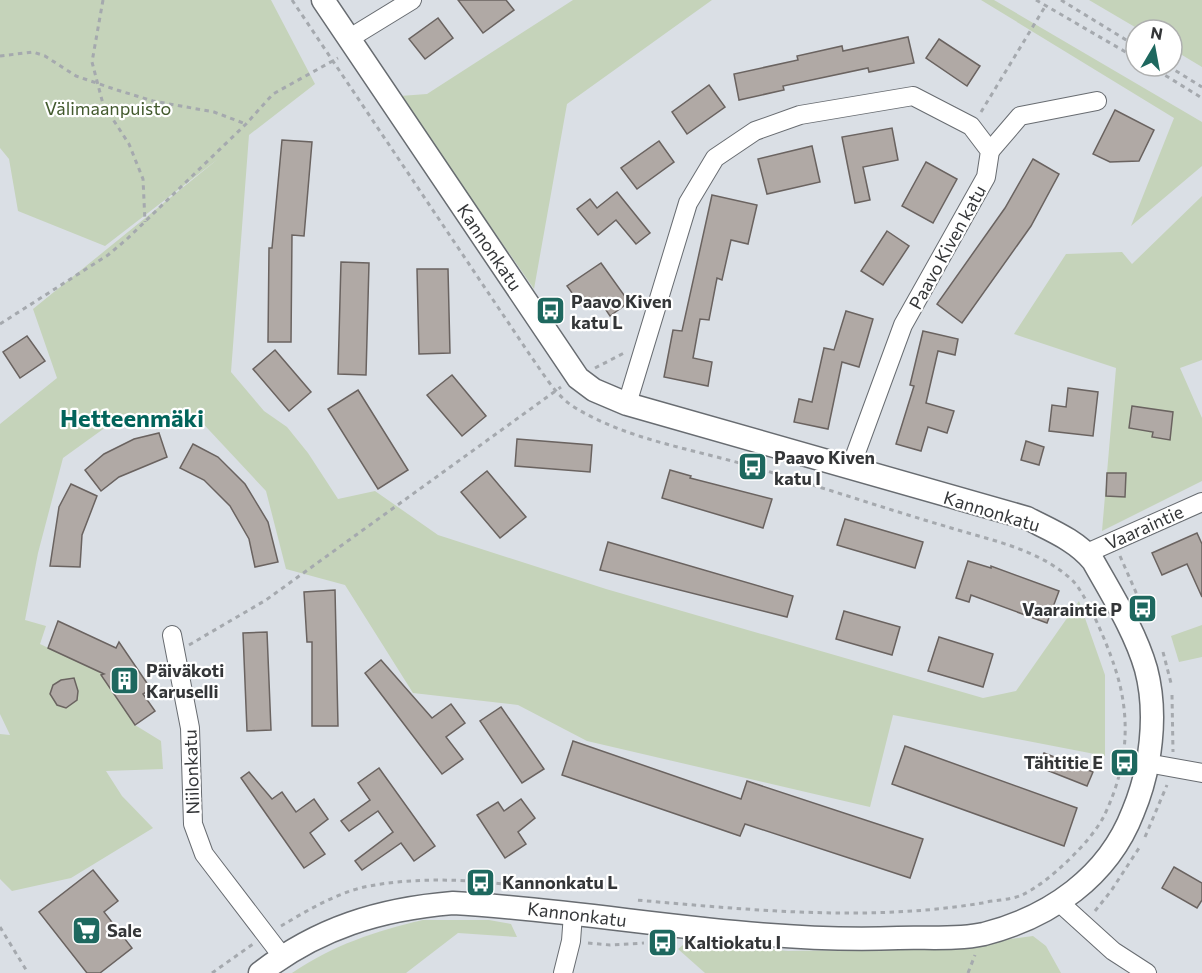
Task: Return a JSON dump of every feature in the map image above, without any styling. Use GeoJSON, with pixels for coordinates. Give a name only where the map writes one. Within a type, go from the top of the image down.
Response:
{"type":"FeatureCollection","features":[{"type":"Feature","properties":{"kind":"street","name":"Kannonkatu"},"geometry":{"type":"LineString","coordinates":[[260,973],[282,956],[340,925],[377,913],[414,906],[453,903],[806,939],[872,939],[981,934],[1028,919],[1060,903],[1081,886],[1107,859],[1128,826],[1138,801],[1147,763],[1152,706],[1146,669],[1132,633],[1087,553],[1059,534],[1027,518],[627,404],[594,390],[578,378],[323,0]]}},
{"type":"Feature","properties":{"kind":"street"},"geometry":{"type":"LineString","coordinates":[[354,44],[412,0]]}},
{"type":"Feature","properties":{"kind":"street"},"geometry":{"type":"LineString","coordinates":[[627,404],[688,203],[715,158],[755,131],[800,115],[913,96],[972,126],[990,151],[1020,116],[1097,101]]}},
{"type":"Feature","properties":{"kind":"street","name":"Paavo Kiven katu"},"geometry":{"type":"LineString","coordinates":[[850,469],[903,325],[986,177],[990,151]]}},
{"type":"Feature","properties":{"kind":"street","name":"Vaaraintie"},"geometry":{"type":"LineString","coordinates":[[1087,553],[1202,502]]}},
{"type":"Feature","properties":{"kind":"street","name":"Niilonkatu"},"geometry":{"type":"LineString","coordinates":[[174,643],[190,728],[193,824],[204,854],[282,956]]}},
{"type":"Feature","properties":{"kind":"street"},"geometry":{"type":"LineString","coordinates":[[1147,763],[1202,773]]}},
{"type":"Feature","properties":{"kind":"street"},"geometry":{"type":"LineString","coordinates":[[1060,903],[1113,951],[1147,973]]}},
{"type":"Feature","properties":{"kind":"street"},"geometry":{"type":"LineString","coordinates":[[564,973],[573,914]]}},
{"type":"Feature","properties":{"kind":"path"},"geometry":{"type":"LineString","coordinates":[[103,0],[92,62],[103,104],[129,144],[143,179],[145,223]]}},
{"type":"Feature","properties":{"kind":"path"},"geometry":{"type":"LineString","coordinates":[[292,0],[555,391],[572,406],[621,431],[753,467],[1026,551],[1074,581],[1107,644],[1123,692],[1127,732],[1124,762],[1103,819],[1070,861],[1021,896],[949,908],[825,912],[746,909],[627,899]]}},
{"type":"Feature","properties":{"kind":"path"},"geometry":{"type":"LineString","coordinates":[[1036,0],[1124,51]]}},
{"type":"Feature","properties":{"kind":"path"},"geometry":{"type":"LineString","coordinates":[[1061,0],[1124,39]]}},
{"type":"Feature","properties":{"kind":"path"},"geometry":{"type":"LineString","coordinates":[[972,126],[1046,5]]}},
{"type":"Feature","properties":{"kind":"path"},"geometry":{"type":"LineString","coordinates":[[0,324],[108,255],[145,223],[246,124],[273,94],[332,61],[354,44]]}},
{"type":"Feature","properties":{"kind":"path"},"geometry":{"type":"LineString","coordinates":[[0,56],[33,52],[45,56],[76,76],[153,101],[214,112],[246,124]]}},
{"type":"Feature","properties":{"kind":"path"},"geometry":{"type":"LineString","coordinates":[[1184,76],[1202,87]]}},
{"type":"Feature","properties":{"kind":"path"},"geometry":{"type":"LineString","coordinates":[[1170,78],[1202,98]]}},
{"type":"Feature","properties":{"kind":"path"},"geometry":{"type":"LineString","coordinates":[[174,643],[199,640],[266,600],[555,391]]}},
{"type":"Feature","properties":{"kind":"path"},"geometry":{"type":"LineString","coordinates":[[212,973],[265,935],[308,910],[368,886],[452,880],[556,891]]}},
{"type":"Feature","properties":{"kind":"path"},"geometry":{"type":"LineString","coordinates":[[0,927],[28,973]]}},
{"type":"Feature","properties":{"kind":"path"},"geometry":{"type":"LineString","coordinates":[[221,966],[225,973]]}},
{"type":"Feature","properties":{"kind":"green space","name":"Välimaanpuisto"},"geometry":{"type":"Polygon","coordinates":[[[0,0],[271,0],[315,84],[249,135],[231,372],[264,411],[287,427],[308,453],[338,499],[375,491],[438,535],[606,589],[983,698],[1016,691],[1079,601],[1105,675],[1105,756],[893,715],[870,807],[587,741],[518,705],[413,693],[345,585],[286,569],[266,491],[195,415],[124,414],[63,458],[38,553],[25,620],[46,626],[40,644],[100,672],[135,725],[161,741],[163,769],[106,771],[122,796],[153,828],[71,878],[12,891],[0,879],[0,734],[10,735],[0,714],[0,424],[57,378],[33,309],[218,159],[105,246],[18,211],[9,159],[0,148],[0,0]]]}},
{"type":"Feature","properties":{"kind":"green space"},"geometry":{"type":"Polygon","coordinates":[[[573,0],[712,0],[567,104],[534,289],[400,96],[427,94],[573,0]]]}},
{"type":"Feature","properties":{"kind":"green space"},"geometry":{"type":"Polygon","coordinates":[[[981,0],[994,0],[1202,122],[1202,166],[1131,226],[1174,118],[981,0]]]}},
{"type":"Feature","properties":{"kind":"green space"},"geometry":{"type":"Polygon","coordinates":[[[1089,0],[1202,0],[1202,67],[1184,56],[1184,18],[1124,18],[1124,21],[1089,0]]]}},
{"type":"Feature","properties":{"kind":"green space"},"geometry":{"type":"Polygon","coordinates":[[[1202,196],[1202,360],[1180,368],[1202,418],[1202,481],[1102,531],[1116,368],[1014,334],[1066,254],[1122,252],[1132,264],[1202,196]]]}},
{"type":"Feature","properties":{"kind":"green space"},"geometry":{"type":"Polygon","coordinates":[[[1202,625],[1202,657],[1179,662],[1171,636],[1202,625]]]}},
{"type":"Feature","properties":{"kind":"green space"},"geometry":{"type":"Polygon","coordinates":[[[423,920],[489,920],[511,924],[517,937],[458,933],[406,973],[292,973],[323,954],[355,940],[423,920]]]}},
{"type":"Feature","properties":{"kind":"green space"},"geometry":{"type":"Polygon","coordinates":[[[1033,936],[1046,946],[1061,973],[705,973],[678,949],[688,941],[788,951],[977,948],[994,941],[1033,936]]]}},
{"type":"Feature","properties":{"kind":"building"},"geometry":{"type":"Polygon","coordinates":[[[458,0],[506,0],[514,10],[483,33],[458,0]]]}},
{"type":"Feature","properties":{"kind":"building"},"geometry":{"type":"Polygon","coordinates":[[[438,18],[453,38],[425,59],[409,39],[438,18]]]}},
{"type":"Feature","properties":{"kind":"building"},"geometry":{"type":"Polygon","coordinates":[[[908,37],[914,63],[869,72],[868,68],[783,86],[784,90],[739,100],[734,74],[798,60],[797,56],[842,46],[843,51],[908,37]]]}},
{"type":"Feature","properties":{"kind":"building"},"geometry":{"type":"Polygon","coordinates":[[[939,39],[980,66],[967,86],[926,58],[939,39]]]}},
{"type":"Feature","properties":{"kind":"building"},"geometry":{"type":"Polygon","coordinates":[[[709,85],[725,107],[687,134],[672,112],[709,85]]]}},
{"type":"Feature","properties":{"kind":"building"},"geometry":{"type":"Polygon","coordinates":[[[1115,110],[1154,130],[1139,161],[1110,162],[1093,154],[1115,110]]]}},
{"type":"Feature","properties":{"kind":"building"},"geometry":{"type":"Polygon","coordinates":[[[892,128],[898,160],[863,167],[870,200],[855,203],[842,137],[892,128]]]}},
{"type":"Feature","properties":{"kind":"building"},"geometry":{"type":"Polygon","coordinates":[[[282,140],[312,142],[304,236],[292,235],[291,342],[268,342],[269,248],[272,248],[282,140]]]}},
{"type":"Feature","properties":{"kind":"building"},"geometry":{"type":"Polygon","coordinates":[[[659,141],[674,162],[637,189],[621,168],[659,141]]]}},
{"type":"Feature","properties":{"kind":"building"},"geometry":{"type":"Polygon","coordinates":[[[812,146],[820,182],[767,194],[758,159],[812,146]]]}},
{"type":"Feature","properties":{"kind":"building"},"geometry":{"type":"Polygon","coordinates":[[[1033,159],[1059,174],[1031,226],[962,323],[937,304],[1005,208],[1033,159]]]}},
{"type":"Feature","properties":{"kind":"building"},"geometry":{"type":"Polygon","coordinates":[[[926,162],[957,179],[933,223],[902,206],[926,162]]]}},
{"type":"Feature","properties":{"kind":"building"},"geometry":{"type":"Polygon","coordinates":[[[617,192],[650,233],[636,244],[616,220],[598,235],[577,209],[590,199],[597,208],[617,192]]]}},
{"type":"Feature","properties":{"kind":"building"},"geometry":{"type":"Polygon","coordinates":[[[712,195],[757,205],[748,244],[731,240],[722,280],[717,278],[709,320],[700,319],[693,358],[712,362],[708,386],[664,377],[673,330],[682,331],[712,195]]]}},
{"type":"Feature","properties":{"kind":"building"},"geometry":{"type":"Polygon","coordinates":[[[887,231],[909,246],[883,285],[861,271],[887,231]]]}},
{"type":"Feature","properties":{"kind":"building"},"geometry":{"type":"Polygon","coordinates":[[[341,262],[369,263],[366,375],[338,374],[341,262]]]}},
{"type":"Feature","properties":{"kind":"building"},"geometry":{"type":"Polygon","coordinates":[[[601,263],[629,302],[610,316],[598,298],[583,308],[567,286],[601,263]]]}},
{"type":"Feature","properties":{"kind":"building"},"geometry":{"type":"Polygon","coordinates":[[[417,269],[448,269],[450,353],[419,354],[417,269]]]}},
{"type":"Feature","properties":{"kind":"building"},"geometry":{"type":"Polygon","coordinates":[[[846,311],[873,319],[859,367],[842,362],[828,429],[794,422],[799,399],[812,402],[824,348],[834,350],[846,311]]]}},
{"type":"Feature","properties":{"kind":"building"},"geometry":{"type":"Polygon","coordinates":[[[923,331],[958,339],[955,355],[938,351],[926,403],[954,411],[947,433],[928,427],[921,451],[896,444],[914,386],[910,385],[923,331]]]}},
{"type":"Feature","properties":{"kind":"building"},"geometry":{"type":"Polygon","coordinates":[[[27,336],[45,361],[20,378],[3,352],[27,336]]]}},
{"type":"Feature","properties":{"kind":"building"},"geometry":{"type":"Polygon","coordinates":[[[275,350],[311,392],[289,411],[253,369],[275,350]]]}},
{"type":"Feature","properties":{"kind":"building"},"geometry":{"type":"Polygon","coordinates":[[[452,375],[486,416],[462,436],[427,395],[452,375]]]}},
{"type":"Feature","properties":{"kind":"building"},"geometry":{"type":"Polygon","coordinates":[[[1068,388],[1098,392],[1093,436],[1049,431],[1052,405],[1066,407],[1068,388]]]}},
{"type":"Feature","properties":{"kind":"building"},"geometry":{"type":"Polygon","coordinates":[[[358,390],[408,470],[378,489],[328,409],[358,390]]]}},
{"type":"Feature","properties":{"kind":"building"},"geometry":{"type":"Polygon","coordinates":[[[1132,406],[1173,412],[1170,440],[1152,437],[1153,432],[1129,428],[1132,406]]]}},
{"type":"Feature","properties":{"kind":"building"},"geometry":{"type":"Polygon","coordinates":[[[159,433],[167,457],[119,477],[101,491],[85,470],[104,454],[134,439],[159,433]]]}},
{"type":"Feature","properties":{"kind":"building"},"geometry":{"type":"Polygon","coordinates":[[[517,439],[592,445],[590,472],[515,466],[517,439]]]}},
{"type":"Feature","properties":{"kind":"building"},"geometry":{"type":"Polygon","coordinates":[[[1026,441],[1044,447],[1039,465],[1021,460],[1026,441]]]}},
{"type":"Feature","properties":{"kind":"building"},"geometry":{"type":"Polygon","coordinates":[[[193,444],[218,457],[245,484],[268,522],[278,562],[255,567],[249,539],[230,506],[204,480],[180,468],[193,444]]]}},
{"type":"Feature","properties":{"kind":"building"},"geometry":{"type":"Polygon","coordinates":[[[670,470],[691,476],[690,478],[772,499],[763,528],[662,498],[670,470]]]}},
{"type":"Feature","properties":{"kind":"building"},"geometry":{"type":"Polygon","coordinates":[[[487,471],[526,517],[500,538],[461,492],[487,471]]]}},
{"type":"Feature","properties":{"kind":"building"},"geometry":{"type":"Polygon","coordinates":[[[1107,473],[1126,473],[1125,497],[1106,496],[1107,473]]]}},
{"type":"Feature","properties":{"kind":"building"},"geometry":{"type":"Polygon","coordinates":[[[71,484],[97,496],[82,535],[80,567],[50,566],[59,507],[71,484]]]}},
{"type":"Feature","properties":{"kind":"building"},"geometry":{"type":"Polygon","coordinates":[[[845,519],[923,542],[915,568],[837,545],[845,519]]]}},
{"type":"Feature","properties":{"kind":"building"},"geometry":{"type":"Polygon","coordinates":[[[1197,533],[1202,544],[1202,597],[1187,564],[1162,575],[1152,553],[1197,533]]]}},
{"type":"Feature","properties":{"kind":"building"},"geometry":{"type":"Polygon","coordinates":[[[608,542],[793,596],[787,617],[600,570],[608,542]]]}},
{"type":"Feature","properties":{"kind":"building"},"geometry":{"type":"Polygon","coordinates":[[[968,561],[991,568],[991,566],[1059,591],[1047,623],[971,595],[969,602],[956,598],[968,561]]]}},
{"type":"Feature","properties":{"kind":"building"},"geometry":{"type":"Polygon","coordinates":[[[335,590],[338,726],[312,726],[312,642],[307,642],[304,592],[335,590]]]}},
{"type":"Feature","properties":{"kind":"building"},"geometry":{"type":"Polygon","coordinates":[[[844,611],[900,627],[892,655],[836,639],[844,611]]]}},
{"type":"Feature","properties":{"kind":"building","name":"Päiväkoti Karuselli"},"geometry":{"type":"Polygon","coordinates":[[[58,621],[116,648],[119,642],[151,689],[143,694],[155,711],[135,725],[101,675],[104,674],[48,648],[58,621]]]}},
{"type":"Feature","properties":{"kind":"building"},"geometry":{"type":"Polygon","coordinates":[[[267,632],[271,730],[247,731],[243,633],[267,632]]]}},
{"type":"Feature","properties":{"kind":"building"},"geometry":{"type":"Polygon","coordinates":[[[939,637],[993,654],[983,687],[928,671],[939,637]]]}},
{"type":"Feature","properties":{"kind":"building"},"geometry":{"type":"Polygon","coordinates":[[[381,660],[432,718],[451,704],[465,723],[446,737],[463,759],[442,774],[365,673],[381,660]]]}},
{"type":"Feature","properties":{"kind":"building"},"geometry":{"type":"Polygon","coordinates":[[[74,678],[78,691],[77,700],[66,708],[57,705],[50,694],[53,685],[61,680],[74,678]]]}},
{"type":"Feature","properties":{"kind":"building"},"geometry":{"type":"Polygon","coordinates":[[[501,707],[544,769],[522,783],[480,721],[501,707]]]}},
{"type":"Feature","properties":{"kind":"building"},"geometry":{"type":"Polygon","coordinates":[[[573,741],[741,799],[747,781],[923,839],[910,878],[745,824],[740,836],[562,775],[573,741]]]}},
{"type":"Feature","properties":{"kind":"building"},"geometry":{"type":"Polygon","coordinates":[[[905,746],[1077,808],[1064,846],[892,784],[905,746]]]}},
{"type":"Feature","properties":{"kind":"building"},"geometry":{"type":"Polygon","coordinates":[[[1044,753],[1093,772],[1087,786],[1039,767],[1044,753]]]}},
{"type":"Feature","properties":{"kind":"building"},"geometry":{"type":"Polygon","coordinates":[[[379,768],[435,846],[414,861],[401,843],[362,870],[355,861],[393,832],[378,811],[349,831],[341,821],[370,800],[358,783],[379,768]]]}},
{"type":"Feature","properties":{"kind":"building"},"geometry":{"type":"Polygon","coordinates":[[[249,772],[272,799],[282,792],[296,812],[314,799],[328,819],[310,833],[325,854],[304,868],[241,778],[249,772]]]}},
{"type":"Feature","properties":{"kind":"building"},"geometry":{"type":"Polygon","coordinates":[[[521,799],[535,818],[518,832],[526,844],[505,858],[477,815],[498,802],[504,811],[521,799]]]}},
{"type":"Feature","properties":{"kind":"building"},"geometry":{"type":"Polygon","coordinates":[[[1174,867],[1202,883],[1202,900],[1197,908],[1162,888],[1174,867]]]}},
{"type":"Feature","properties":{"kind":"building","name":"Sale"},"geometry":{"type":"Polygon","coordinates":[[[93,870],[118,901],[104,912],[132,948],[100,973],[87,973],[39,912],[93,870]]]}},
{"type":"Feature","properties":{"kind":"place","name":"Paavo Kiven katu L"},"geometry":{"type":"Point","coordinates":[550,311]}},
{"type":"Feature","properties":{"kind":"place","name":"Paavo Kiven katu I"},"geometry":{"type":"Point","coordinates":[753,467]}},
{"type":"Feature","properties":{"kind":"place","name":"Vaaraintie P"},"geometry":{"type":"Point","coordinates":[1143,609]}},
{"type":"Feature","properties":{"kind":"place","name":"Päiväkoti Karuselli"},"geometry":{"type":"Point","coordinates":[125,680]}},
{"type":"Feature","properties":{"kind":"place","name":"Tähtitie E"},"geometry":{"type":"Point","coordinates":[1124,762]}},
{"type":"Feature","properties":{"kind":"place","name":"Kannonkatu L"},"geometry":{"type":"Point","coordinates":[481,882]}},
{"type":"Feature","properties":{"kind":"place","name":"Sale"},"geometry":{"type":"Point","coordinates":[86,930]}},
{"type":"Feature","properties":{"kind":"place","name":"Kaltiokatu I"},"geometry":{"type":"Point","coordinates":[663,942]}},
{"type":"Feature","properties":{"kind":"district","name":"Hetteenmäki"},"geometry":{"type":"Point","coordinates":[132,417]}}]}
